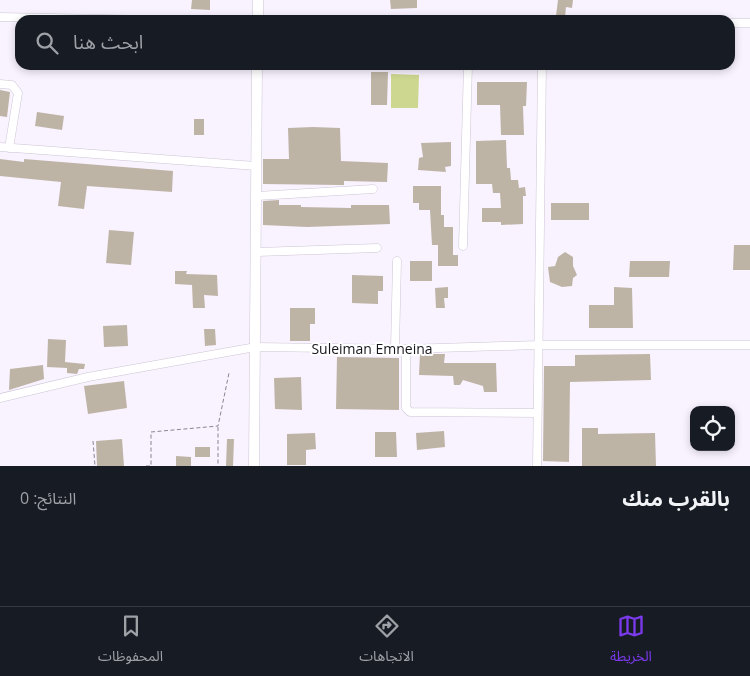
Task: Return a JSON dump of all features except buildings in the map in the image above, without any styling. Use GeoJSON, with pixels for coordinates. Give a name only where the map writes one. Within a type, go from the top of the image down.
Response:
{"type":"FeatureCollection","features":[{"type":"Feature","properties":{"kind":"street"},"geometry":{"type":"LineString","coordinates":[[258,0],[258,15]]}},
{"type":"Feature","properties":{"kind":"street"},"geometry":{"type":"LineString","coordinates":[[0,17],[15,17]]}},
{"type":"Feature","properties":{"kind":"street"},"geometry":{"type":"LineString","coordinates":[[735,23],[750,22]]}},
{"type":"Feature","properties":{"kind":"street"},"geometry":{"type":"LineString","coordinates":[[254,466],[257,70]]}},
{"type":"Feature","properties":{"kind":"street"},"geometry":{"type":"LineString","coordinates":[[463,246],[468,70]]}},
{"type":"Feature","properties":{"kind":"street"},"geometry":{"type":"LineString","coordinates":[[537,466],[537,345],[542,70]]}},
{"type":"Feature","properties":{"kind":"street"},"geometry":{"type":"LineString","coordinates":[[0,84],[12,85],[18,93],[9,148]]}},
{"type":"Feature","properties":{"kind":"street"},"geometry":{"type":"LineString","coordinates":[[0,147],[257,166]]}},
{"type":"Feature","properties":{"kind":"street"},"geometry":{"type":"LineString","coordinates":[[257,196],[372,189]]}},
{"type":"Feature","properties":{"kind":"street"},"geometry":{"type":"LineString","coordinates":[[257,252],[377,248]]}},
{"type":"Feature","properties":{"kind":"street"},"geometry":{"type":"LineString","coordinates":[[395,348],[397,261]]}},
{"type":"Feature","properties":{"kind":"street","name":"Suleiman Emneina"},"geometry":{"type":"LineString","coordinates":[[0,398],[88,377],[256,347],[406,349],[537,345],[750,345]]}},
{"type":"Feature","properties":{"kind":"street"},"geometry":{"type":"LineString","coordinates":[[406,349],[406,408],[410,412],[537,413]]}},
{"type":"Feature","properties":{"kind":"path"},"geometry":{"type":"LineString","coordinates":[[218,466],[218,426],[229,373]]}},
{"type":"Feature","properties":{"kind":"path"},"geometry":{"type":"LineString","coordinates":[[146,466],[151,466],[151,432],[218,426]]}},
{"type":"Feature","properties":{"kind":"path"},"geometry":{"type":"LineString","coordinates":[[93,441],[95,466]]}},
{"type":"Feature","properties":{"kind":"green space"},"geometry":{"type":"Polygon","coordinates":[[[391,74],[419,75],[418,108],[391,108],[391,74]]]}}]}
